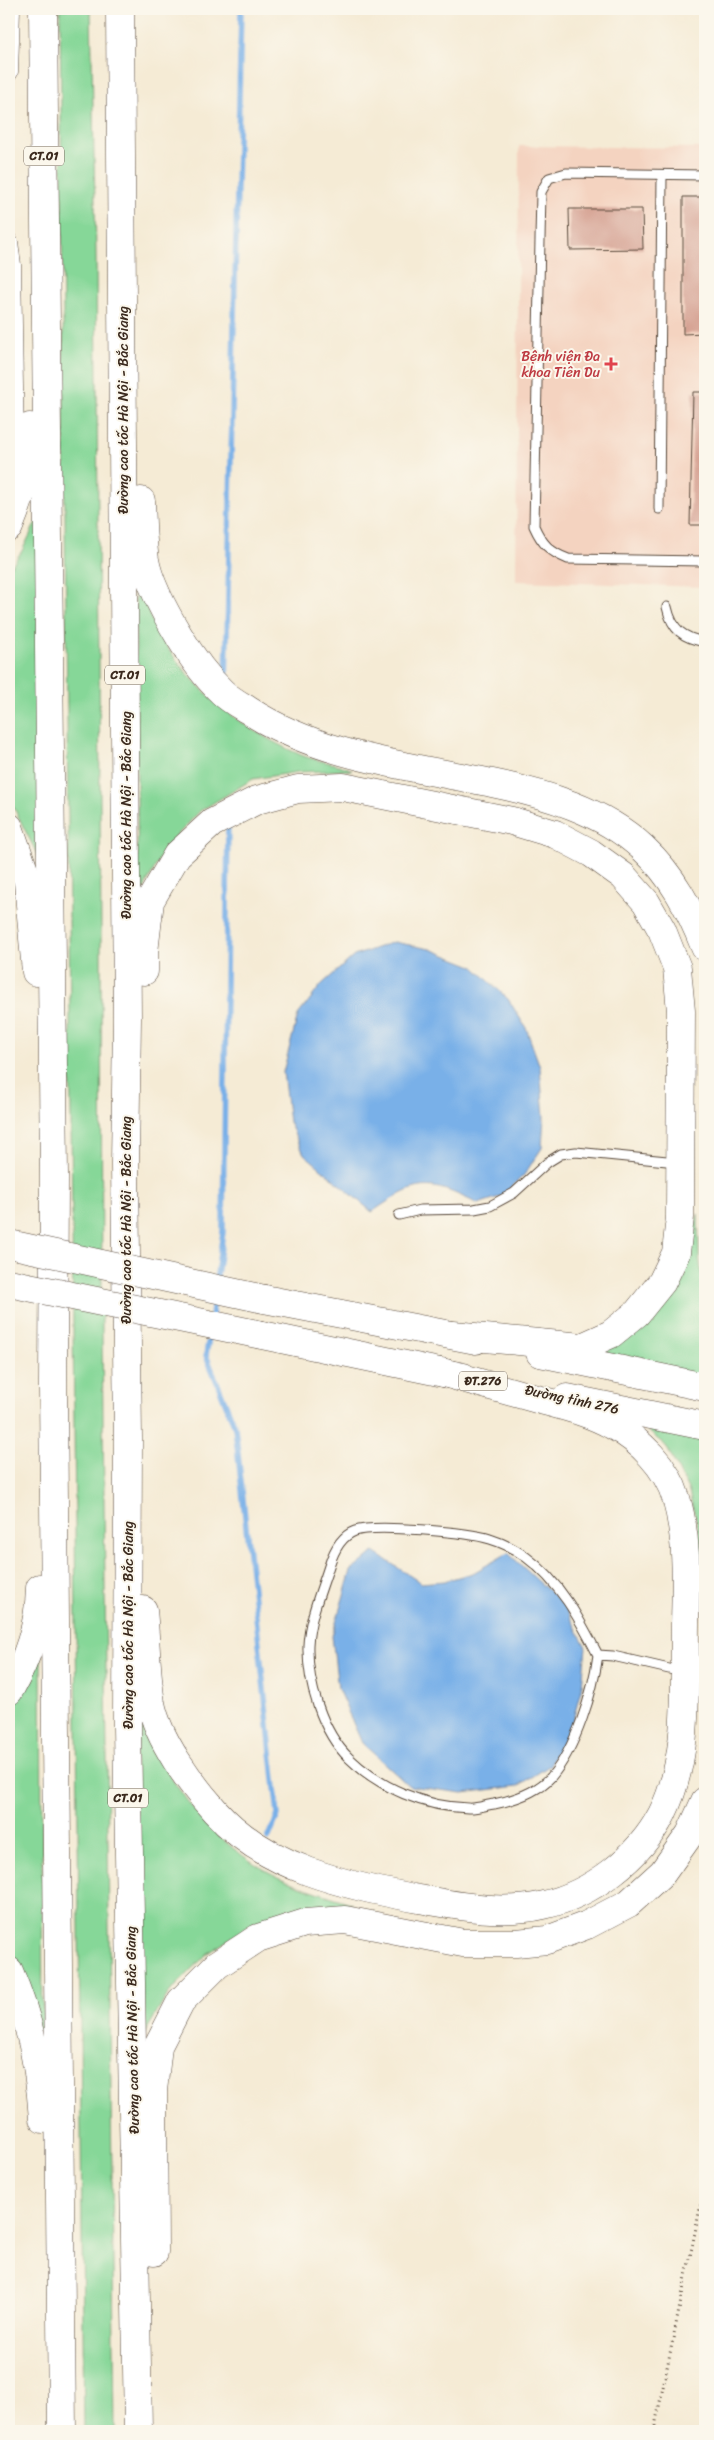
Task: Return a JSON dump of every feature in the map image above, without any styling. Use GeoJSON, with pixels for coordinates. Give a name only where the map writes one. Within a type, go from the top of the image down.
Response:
{"type":"FeatureCollection","features":[{"type":"Feature","properties":{"kind":"main road"},"geometry":{"type":"LineString","coordinates":[[9,527],[21,497],[30,455],[30,414],[46,303],[28,188],[26,9]]}},
{"type":"Feature","properties":{"kind":"main road","name":"CT.01"},"geometry":{"type":"LineString","coordinates":[[43,9],[54,1178],[53,1387],[62,2431]]}},
{"type":"Feature","properties":{"kind":"main road","name":"Đường cao tốc Hà Nội - Bắc Giang"},"geometry":{"type":"LineString","coordinates":[[120,9],[128,1019],[125,1164],[128,1439],[127,1726],[138,2431]]}},
{"type":"Feature","properties":{"kind":"main road"},"geometry":{"type":"LineString","coordinates":[[122,186],[139,279],[142,515],[146,562],[166,614],[190,656],[223,694],[262,719],[307,741],[351,754],[519,789],[567,803],[612,825],[642,847],[673,880],[691,912],[705,947]]}},
{"type":"Feature","properties":{"kind":"main road"},"geometry":{"type":"LineString","coordinates":[[125,1164],[144,1016],[144,952],[150,901],[177,855],[212,823],[257,800],[298,789],[343,787],[512,821],[555,834],[591,853],[623,876],[646,902],[662,930],[676,968],[681,1011],[680,1217],[676,1253],[662,1282],[637,1313],[611,1334],[582,1346],[453,1335]]}},
{"type":"Feature","properties":{"kind":"main road"},"geometry":{"type":"LineString","coordinates":[[9,827],[28,882],[54,1178]]}},
{"type":"Feature","properties":{"kind":"main road"},"geometry":{"type":"LineString","coordinates":[[9,1244],[264,1299],[453,1335],[705,1387]]}},
{"type":"Feature","properties":{"kind":"main road","name":"Đường tỉnh 276"},"geometry":{"type":"LineString","coordinates":[[9,1283],[705,1426]]}},
{"type":"Feature","properties":{"kind":"main road"},"geometry":{"type":"LineString","coordinates":[[128,1439],[151,1705],[165,1741],[187,1777],[216,1813],[247,1840],[313,1874],[354,1886],[471,1909],[510,1909],[543,1905],[577,1894],[608,1875],[639,1846],[661,1816],[677,1779],[683,1740],[684,1533],[676,1495],[654,1456],[613,1425],[570,1408],[440,1372]]}},
{"type":"Feature","properties":{"kind":"main road"},"geometry":{"type":"LineString","coordinates":[[9,1691],[22,1668],[32,1642],[40,1609],[43,1486],[53,1387]]}},
{"type":"Feature","properties":{"kind":"main road"},"geometry":{"type":"LineString","coordinates":[[156,2431],[153,2090],[158,2046],[181,2001],[217,1965],[258,1938],[304,1923],[345,1920],[463,1943],[516,1943],[548,1940],[587,1925],[629,1903],[663,1872],[690,1834],[705,1801]]}},
{"type":"Feature","properties":{"kind":"main road"},"geometry":{"type":"LineString","coordinates":[[9,1970],[21,2003],[32,2046],[42,2099],[51,2236],[50,2431]]}},
{"type":"Feature","properties":{"kind":"street"},"geometry":{"type":"LineString","coordinates":[[9,72],[11,9]]}},
{"type":"Feature","properties":{"kind":"street"},"geometry":{"type":"LineString","coordinates":[[9,242],[12,264],[16,448],[9,493]]}},
{"type":"Feature","properties":{"kind":"lane"},"geometry":{"type":"LineString","coordinates":[[705,176],[566,173],[549,178],[541,192],[534,526],[540,542],[552,552],[568,559],[705,561]]}},
{"type":"Feature","properties":{"kind":"lane"},"geometry":{"type":"LineString","coordinates":[[659,509],[662,174]]}},
{"type":"Feature","properties":{"kind":"lane"},"geometry":{"type":"LineString","coordinates":[[667,607],[670,622],[679,634],[705,642]]}},
{"type":"Feature","properties":{"kind":"lane"},"geometry":{"type":"LineString","coordinates":[[399,1215],[420,1210],[474,1209],[490,1206],[514,1193],[548,1162],[561,1154],[576,1152],[681,1163]]}},
{"type":"Feature","properties":{"kind":"lane"},"geometry":{"type":"LineString","coordinates":[[382,1527],[401,1530],[459,1533],[489,1538],[508,1546],[526,1558],[564,1593],[598,1655],[591,1690],[573,1741],[550,1777],[526,1794],[510,1800],[470,1809],[428,1803],[407,1796],[374,1777],[348,1758],[318,1708],[308,1645],[313,1619],[331,1560],[338,1546],[346,1536],[355,1531],[382,1527]]}},
{"type":"Feature","properties":{"kind":"lane"},"geometry":{"type":"LineString","coordinates":[[598,1655],[613,1656],[684,1673]]}},
{"type":"Feature","properties":{"kind":"path"},"geometry":{"type":"LineString","coordinates":[[654,2431],[705,2184]]}},
{"type":"Feature","properties":{"kind":"shaded area","name":"Bệnh viện Đa khoa Tiên Du"},"geometry":{"type":"Polygon","coordinates":[[[519,146],[705,148],[705,587],[516,581],[519,146]]]}},
{"type":"Feature","properties":{"kind":"green space"},"geometry":{"type":"Polygon","coordinates":[[[60,9],[91,9],[96,252],[102,1331],[115,2431],[84,2431],[60,9]]]}},
{"type":"Feature","properties":{"kind":"green space"},"geometry":{"type":"Polygon","coordinates":[[[38,518],[39,858],[9,798],[9,569],[22,551],[38,518]]]}},
{"type":"Feature","properties":{"kind":"green space"},"geometry":{"type":"Polygon","coordinates":[[[135,561],[145,601],[153,623],[181,666],[215,702],[256,732],[278,744],[301,755],[352,770],[298,772],[253,779],[200,811],[165,848],[138,900],[135,561]]]}},
{"type":"Feature","properties":{"kind":"green space"},"geometry":{"type":"Polygon","coordinates":[[[698,1214],[699,1255],[705,1305],[705,1382],[589,1358],[685,1254],[698,1214]]]}},
{"type":"Feature","properties":{"kind":"green space"},"geometry":{"type":"Polygon","coordinates":[[[640,1424],[705,1437],[705,1582],[698,1527],[688,1489],[666,1446],[640,1424]]]}},
{"type":"Feature","properties":{"kind":"green space"},"geometry":{"type":"Polygon","coordinates":[[[41,1649],[43,2052],[28,1995],[9,1950],[9,1706],[41,1649]]]}},
{"type":"Feature","properties":{"kind":"green space"},"geometry":{"type":"Polygon","coordinates":[[[135,1708],[159,1757],[173,1780],[204,1821],[223,1839],[244,1856],[277,1876],[353,1904],[302,1911],[252,1924],[207,1954],[168,1994],[139,2043],[135,1708]]]}},
{"type":"Feature","properties":{"kind":"water"},"geometry":{"type":"Polygon","coordinates":[[[394,942],[430,949],[473,966],[508,999],[526,1028],[540,1067],[544,1117],[542,1148],[524,1175],[502,1196],[478,1204],[447,1190],[423,1187],[401,1194],[372,1212],[304,1154],[289,1122],[283,1072],[298,1015],[322,984],[354,956],[394,942]]]}},
{"type":"Feature","properties":{"kind":"water"},"geometry":{"type":"Polygon","coordinates":[[[374,1552],[421,1583],[444,1581],[473,1573],[508,1553],[564,1605],[586,1647],[582,1686],[570,1730],[549,1766],[518,1786],[463,1793],[409,1786],[362,1743],[338,1689],[332,1636],[351,1571],[374,1552]]]}},
{"type":"Feature","properties":{"kind":"building"},"geometry":{"type":"Polygon","coordinates":[[[683,197],[705,197],[705,333],[683,334],[683,197]]]}},
{"type":"Feature","properties":{"kind":"building"},"geometry":{"type":"Polygon","coordinates":[[[569,209],[642,209],[643,249],[570,250],[569,209]]]}},
{"type":"Feature","properties":{"kind":"building"},"geometry":{"type":"Polygon","coordinates":[[[693,392],[705,392],[705,525],[690,525],[693,392]]]}},
{"type":"Feature","properties":{"kind":"waterway"},"geometry":{"type":"LineString","coordinates":[[226,684],[241,9]]}},
{"type":"Feature","properties":{"kind":"waterway"},"geometry":{"type":"LineString","coordinates":[[216,1282],[223,1232],[228,824]]}},
{"type":"Feature","properties":{"kind":"waterway"},"geometry":{"type":"LineString","coordinates":[[212,1316],[214,1296]]}},
{"type":"Feature","properties":{"kind":"waterway"},"geometry":{"type":"LineString","coordinates":[[210,1331],[206,1355],[235,1427],[278,1815],[268,1839]]}},
{"type":"Feature","properties":{"kind":"place","name":"Bệnh viện Đa khoa Tiên Du"},"geometry":{"type":"Point","coordinates":[611,364]}}]}
